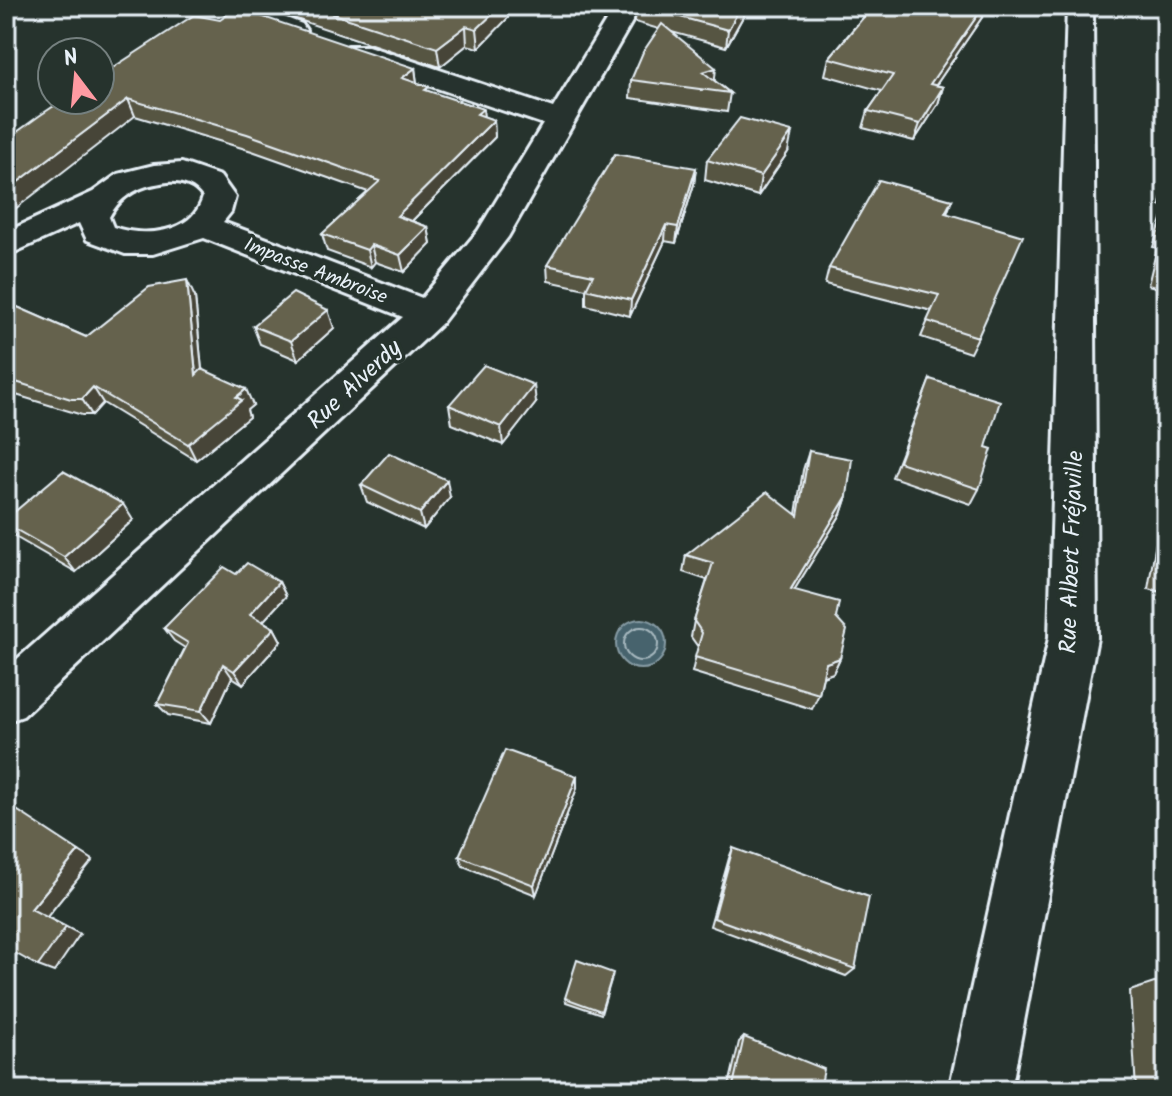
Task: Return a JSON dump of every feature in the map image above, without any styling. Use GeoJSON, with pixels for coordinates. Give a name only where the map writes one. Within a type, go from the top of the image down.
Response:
{"type":"FeatureCollection","features":[{"type":"Feature","properties":{"kind":"street","name":"Rue Alverdy"},"geometry":{"type":"LineString","coordinates":[[6,700],[429,314],[491,237],[628,6]]}},
{"type":"Feature","properties":{"kind":"street","name":"Rue Albert Fréjaville"},"geometry":{"type":"LineString","coordinates":[[980,1090],[1073,638],[1080,6]]}},
{"type":"Feature","properties":{"kind":"street"},"geometry":{"type":"LineString","coordinates":[[240,8],[320,39],[560,120]]}},
{"type":"Feature","properties":{"kind":"street"},"geometry":{"type":"LineString","coordinates":[[6,245],[100,200],[120,184],[157,173],[182,172],[200,176],[214,184],[220,198],[218,209],[203,226],[183,238],[158,245],[120,244],[99,233],[93,217],[100,200]]}},
{"type":"Feature","properties":{"kind":"street","name":"Impasse Ambroise"},"geometry":{"type":"LineString","coordinates":[[203,226],[429,314]]}},
{"type":"Feature","properties":{"kind":"water"},"geometry":{"type":"Polygon","coordinates":[[[641,619],[659,626],[666,644],[659,662],[641,669],[623,662],[616,644],[623,626],[641,619]]]}},
{"type":"Feature","properties":{"kind":"building"},"geometry":{"type":"Polygon","coordinates":[[[309,6],[501,6],[477,29],[466,26],[437,48],[309,6]]]}},
{"type":"Feature","properties":{"kind":"building"},"geometry":{"type":"Polygon","coordinates":[[[640,6],[741,6],[728,30],[640,6]]]}},
{"type":"Feature","properties":{"kind":"building"},"geometry":{"type":"Polygon","coordinates":[[[873,6],[984,6],[930,84],[943,87],[920,124],[868,111],[893,75],[829,58],[873,6]]]}},
{"type":"Feature","properties":{"kind":"building"},"geometry":{"type":"Polygon","coordinates":[[[237,8],[415,68],[402,78],[429,87],[425,90],[483,109],[477,114],[494,120],[397,216],[428,227],[400,255],[371,245],[367,250],[322,234],[380,181],[247,134],[128,99],[116,108],[116,66],[194,15],[220,20],[237,8]]]}},
{"type":"Feature","properties":{"kind":"building"},"geometry":{"type":"Polygon","coordinates":[[[662,24],[716,68],[703,72],[730,93],[631,80],[643,52],[662,24]]]}},
{"type":"Feature","properties":{"kind":"building"},"geometry":{"type":"Polygon","coordinates":[[[39,116],[105,116],[6,191],[6,140],[39,116]]]}},
{"type":"Feature","properties":{"kind":"building"},"geometry":{"type":"Polygon","coordinates":[[[740,118],[792,132],[761,176],[707,160],[740,118]]]}},
{"type":"Feature","properties":{"kind":"building"},"geometry":{"type":"Polygon","coordinates":[[[615,154],[696,168],[678,227],[666,225],[631,300],[586,289],[593,275],[547,265],[615,154]]]}},
{"type":"Feature","properties":{"kind":"building"},"geometry":{"type":"Polygon","coordinates":[[[879,180],[952,200],[945,213],[1023,236],[978,337],[927,321],[939,295],[829,268],[879,180]]]}},
{"type":"Feature","properties":{"kind":"building"},"geometry":{"type":"Polygon","coordinates":[[[1166,234],[1166,270],[1158,268],[1166,234]]]}},
{"type":"Feature","properties":{"kind":"building"},"geometry":{"type":"Polygon","coordinates":[[[187,280],[196,375],[202,369],[246,389],[236,397],[242,400],[188,444],[93,387],[82,399],[71,399],[6,379],[6,302],[86,337],[149,287],[187,280]]]}},
{"type":"Feature","properties":{"kind":"building"},"geometry":{"type":"Polygon","coordinates":[[[293,293],[328,310],[291,341],[253,326],[293,293]]]}},
{"type":"Feature","properties":{"kind":"building"},"geometry":{"type":"Polygon","coordinates":[[[484,365],[534,385],[501,427],[449,405],[484,365]]]}},
{"type":"Feature","properties":{"kind":"building"},"geometry":{"type":"Polygon","coordinates":[[[930,379],[1000,401],[986,447],[992,449],[979,489],[899,462],[930,379]]]}},
{"type":"Feature","properties":{"kind":"building"},"geometry":{"type":"Polygon","coordinates":[[[809,451],[852,459],[847,496],[791,589],[839,602],[836,618],[847,630],[840,658],[826,663],[819,694],[695,657],[702,633],[694,621],[713,563],[686,555],[767,492],[798,516],[809,451]]]}},
{"type":"Feature","properties":{"kind":"building"},"geometry":{"type":"Polygon","coordinates":[[[389,453],[447,480],[420,513],[361,485],[389,453]]]}},
{"type":"Feature","properties":{"kind":"building"},"geometry":{"type":"Polygon","coordinates":[[[63,471],[123,504],[64,557],[6,524],[6,519],[63,471]]]}},
{"type":"Feature","properties":{"kind":"building"},"geometry":{"type":"Polygon","coordinates":[[[1166,548],[1166,575],[1162,574],[1166,548]]]}},
{"type":"Feature","properties":{"kind":"building"},"geometry":{"type":"Polygon","coordinates":[[[247,563],[279,582],[250,614],[274,628],[234,671],[223,664],[201,711],[157,704],[188,643],[164,628],[224,567],[236,574],[247,563]]]}},
{"type":"Feature","properties":{"kind":"building"},"geometry":{"type":"Polygon","coordinates":[[[505,750],[577,776],[534,885],[459,856],[505,750]]]}},
{"type":"Feature","properties":{"kind":"building"},"geometry":{"type":"Polygon","coordinates":[[[6,803],[79,851],[31,909],[66,927],[38,966],[6,948],[6,803]]]}},
{"type":"Feature","properties":{"kind":"building"},"geometry":{"type":"Polygon","coordinates":[[[733,848],[869,897],[855,969],[714,918],[733,848]]]}},
{"type":"Feature","properties":{"kind":"building"},"geometry":{"type":"Polygon","coordinates":[[[577,960],[613,973],[601,1011],[565,998],[577,960]]]}},
{"type":"Feature","properties":{"kind":"building"},"geometry":{"type":"Polygon","coordinates":[[[1157,982],[1166,985],[1166,1090],[1164,1090],[1157,982]]]}},
{"type":"Feature","properties":{"kind":"building"},"geometry":{"type":"Polygon","coordinates":[[[744,1037],[824,1069],[820,1090],[732,1090],[744,1037]]]}},
{"type":"Feature","properties":{"kind":"building"},"geometry":{"type":"Polygon","coordinates":[[[439,1082],[456,1090],[436,1090],[439,1082]]]}}]}
